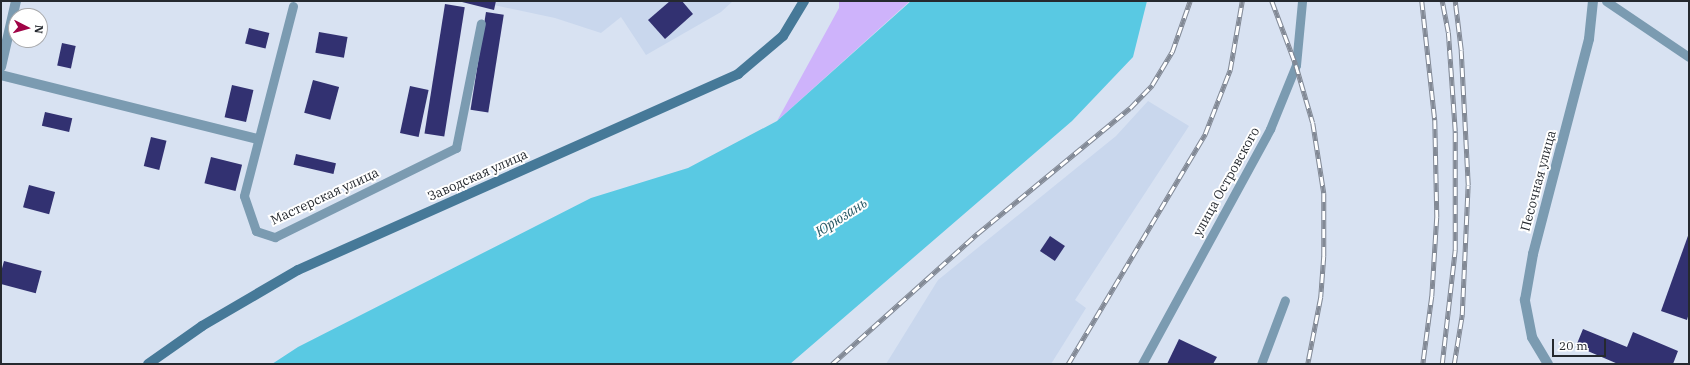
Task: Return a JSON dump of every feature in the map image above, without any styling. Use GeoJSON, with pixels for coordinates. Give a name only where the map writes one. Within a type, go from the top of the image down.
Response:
{"type":"FeatureCollection","features":[{"type":"Feature","properties":{"kind":"street"},"geometry":{"type":"LineString","coordinates":[[1,67],[16,1]]}},
{"type":"Feature","properties":{"kind":"street","name":"Заводская улица"},"geometry":{"type":"LineString","coordinates":[[148,364],[202,326],[298,270],[738,74],[783,36],[804,1]]}},
{"type":"Feature","properties":{"kind":"street","name":"Песочная улица"},"geometry":{"type":"LineString","coordinates":[[1548,364],[1532,337],[1525,300],[1533,254],[1590,39],[1592,1]]}},
{"type":"Feature","properties":{"kind":"street"},"geometry":{"type":"LineString","coordinates":[[1,76],[257,140]]}},
{"type":"Feature","properties":{"kind":"lane","name":"улица Островского"},"geometry":{"type":"LineString","coordinates":[[1142,364],[1270,129],[1296,65],[1302,1]]}},
{"type":"Feature","properties":{"kind":"lane"},"geometry":{"type":"LineString","coordinates":[[1606,1],[1689,57]]}},
{"type":"Feature","properties":{"kind":"lane","name":"Мастерская улица"},"geometry":{"type":"LineString","coordinates":[[293,6],[257,140],[244,196],[256,231],[275,237],[456,148],[481,23]]}},
{"type":"Feature","properties":{"kind":"lane"},"geometry":{"type":"LineString","coordinates":[[1261,364],[1285,300]]}},
{"type":"Feature","properties":{"kind":"shaded area"},"geometry":{"type":"Polygon","coordinates":[[[475,1],[733,1],[721,12],[646,55],[621,17],[601,33],[555,18],[475,1]]]}},
{"type":"Feature","properties":{"kind":"shaded area"},"geometry":{"type":"Polygon","coordinates":[[[839,1],[910,1],[777,121],[839,8],[839,1]]]}},
{"type":"Feature","properties":{"kind":"shaded area"},"geometry":{"type":"Polygon","coordinates":[[[1148,101],[1189,126],[1075,300],[1086,308],[1051,364],[886,364],[938,280],[1116,136],[1148,101]]]}},
{"type":"Feature","properties":{"kind":"water","name":"Юрюзань"},"geometry":{"type":"Polygon","coordinates":[[[911,1],[1147,1],[1133,57],[1072,121],[790,364],[272,364],[298,347],[591,198],[688,168],[777,121],[911,1]]]}},
{"type":"Feature","properties":{"kind":"building"},"geometry":{"type":"Polygon","coordinates":[[[458,1],[496,1],[494,10],[458,1]]]}},
{"type":"Feature","properties":{"kind":"building"},"geometry":{"type":"Polygon","coordinates":[[[670,1],[682,1],[693,14],[665,39],[648,20],[670,1]]]}},
{"type":"Feature","properties":{"kind":"building"},"geometry":{"type":"Polygon","coordinates":[[[445,4],[465,7],[444,137],[425,133],[445,4]]]}},
{"type":"Feature","properties":{"kind":"building"},"geometry":{"type":"Polygon","coordinates":[[[486,12],[504,15],[488,113],[471,110],[486,12]]]}},
{"type":"Feature","properties":{"kind":"building"},"geometry":{"type":"Polygon","coordinates":[[[249,28],[269,33],[266,49],[245,44],[249,28]]]}},
{"type":"Feature","properties":{"kind":"building"},"geometry":{"type":"Polygon","coordinates":[[[319,32],[348,37],[344,58],[315,53],[319,32]]]}},
{"type":"Feature","properties":{"kind":"building"},"geometry":{"type":"Polygon","coordinates":[[[62,43],[76,46],[71,68],[57,65],[62,43]]]}},
{"type":"Feature","properties":{"kind":"building"},"geometry":{"type":"Polygon","coordinates":[[[313,80],[339,87],[330,120],[304,113],[313,80]]]}},
{"type":"Feature","properties":{"kind":"building"},"geometry":{"type":"Polygon","coordinates":[[[232,85],[253,90],[246,122],[225,117],[232,85]]]}},
{"type":"Feature","properties":{"kind":"building"},"geometry":{"type":"Polygon","coordinates":[[[410,86],[429,90],[419,137],[400,133],[410,86]]]}},
{"type":"Feature","properties":{"kind":"building"},"geometry":{"type":"Polygon","coordinates":[[[45,112],[72,118],[69,132],[42,126],[45,112]]]}},
{"type":"Feature","properties":{"kind":"building"},"geometry":{"type":"Polygon","coordinates":[[[151,137],[167,141],[159,170],[144,166],[151,137]]]}},
{"type":"Feature","properties":{"kind":"building"},"geometry":{"type":"Polygon","coordinates":[[[296,154],[336,163],[333,174],[294,165],[296,154]]]}},
{"type":"Feature","properties":{"kind":"building"},"geometry":{"type":"Polygon","coordinates":[[[211,157],[242,165],[236,191],[204,183],[211,157]]]}},
{"type":"Feature","properties":{"kind":"building"},"geometry":{"type":"Polygon","coordinates":[[[29,185],[55,192],[49,214],[23,207],[29,185]]]}},
{"type":"Feature","properties":{"kind":"building"},"geometry":{"type":"Polygon","coordinates":[[[1689,233],[1689,313],[1687,320],[1661,311],[1689,233]]]}},
{"type":"Feature","properties":{"kind":"building"},"geometry":{"type":"Polygon","coordinates":[[[1050,236],[1065,246],[1055,261],[1040,251],[1050,236]]]}},
{"type":"Feature","properties":{"kind":"building"},"geometry":{"type":"Polygon","coordinates":[[[4,261],[42,271],[36,293],[1,284],[1,272],[4,261]]]}},
{"type":"Feature","properties":{"kind":"building"},"geometry":{"type":"Polygon","coordinates":[[[1583,329],[1627,347],[1633,332],[1678,351],[1673,364],[1618,364],[1576,346],[1583,329]]]}},
{"type":"Feature","properties":{"kind":"building"},"geometry":{"type":"Polygon","coordinates":[[[1179,339],[1217,357],[1213,364],[1167,364],[1179,339]]]}},
{"type":"Feature","properties":{"kind":"railway"},"geometry":{"type":"LineString","coordinates":[[832,364],[977,234],[1130,108],[1152,85],[1172,52],[1190,1]]}},
{"type":"Feature","properties":{"kind":"railway"},"geometry":{"type":"LineString","coordinates":[[1068,364],[1205,134],[1230,70],[1242,1]]}},
{"type":"Feature","properties":{"kind":"railway"},"geometry":{"type":"LineString","coordinates":[[1272,1],[1296,65],[1313,123],[1324,193],[1324,256],[1321,297],[1308,364]]}},
{"type":"Feature","properties":{"kind":"railway"},"geometry":{"type":"LineString","coordinates":[[1422,1],[1435,120],[1437,217],[1432,296],[1423,364]]}},
{"type":"Feature","properties":{"kind":"railway"},"geometry":{"type":"LineString","coordinates":[[1442,1],[1448,32],[1455,131],[1455,250],[1442,364]]}},
{"type":"Feature","properties":{"kind":"railway"},"geometry":{"type":"LineString","coordinates":[[1454,364],[1462,315],[1468,185],[1461,50],[1455,1]]}}]}
